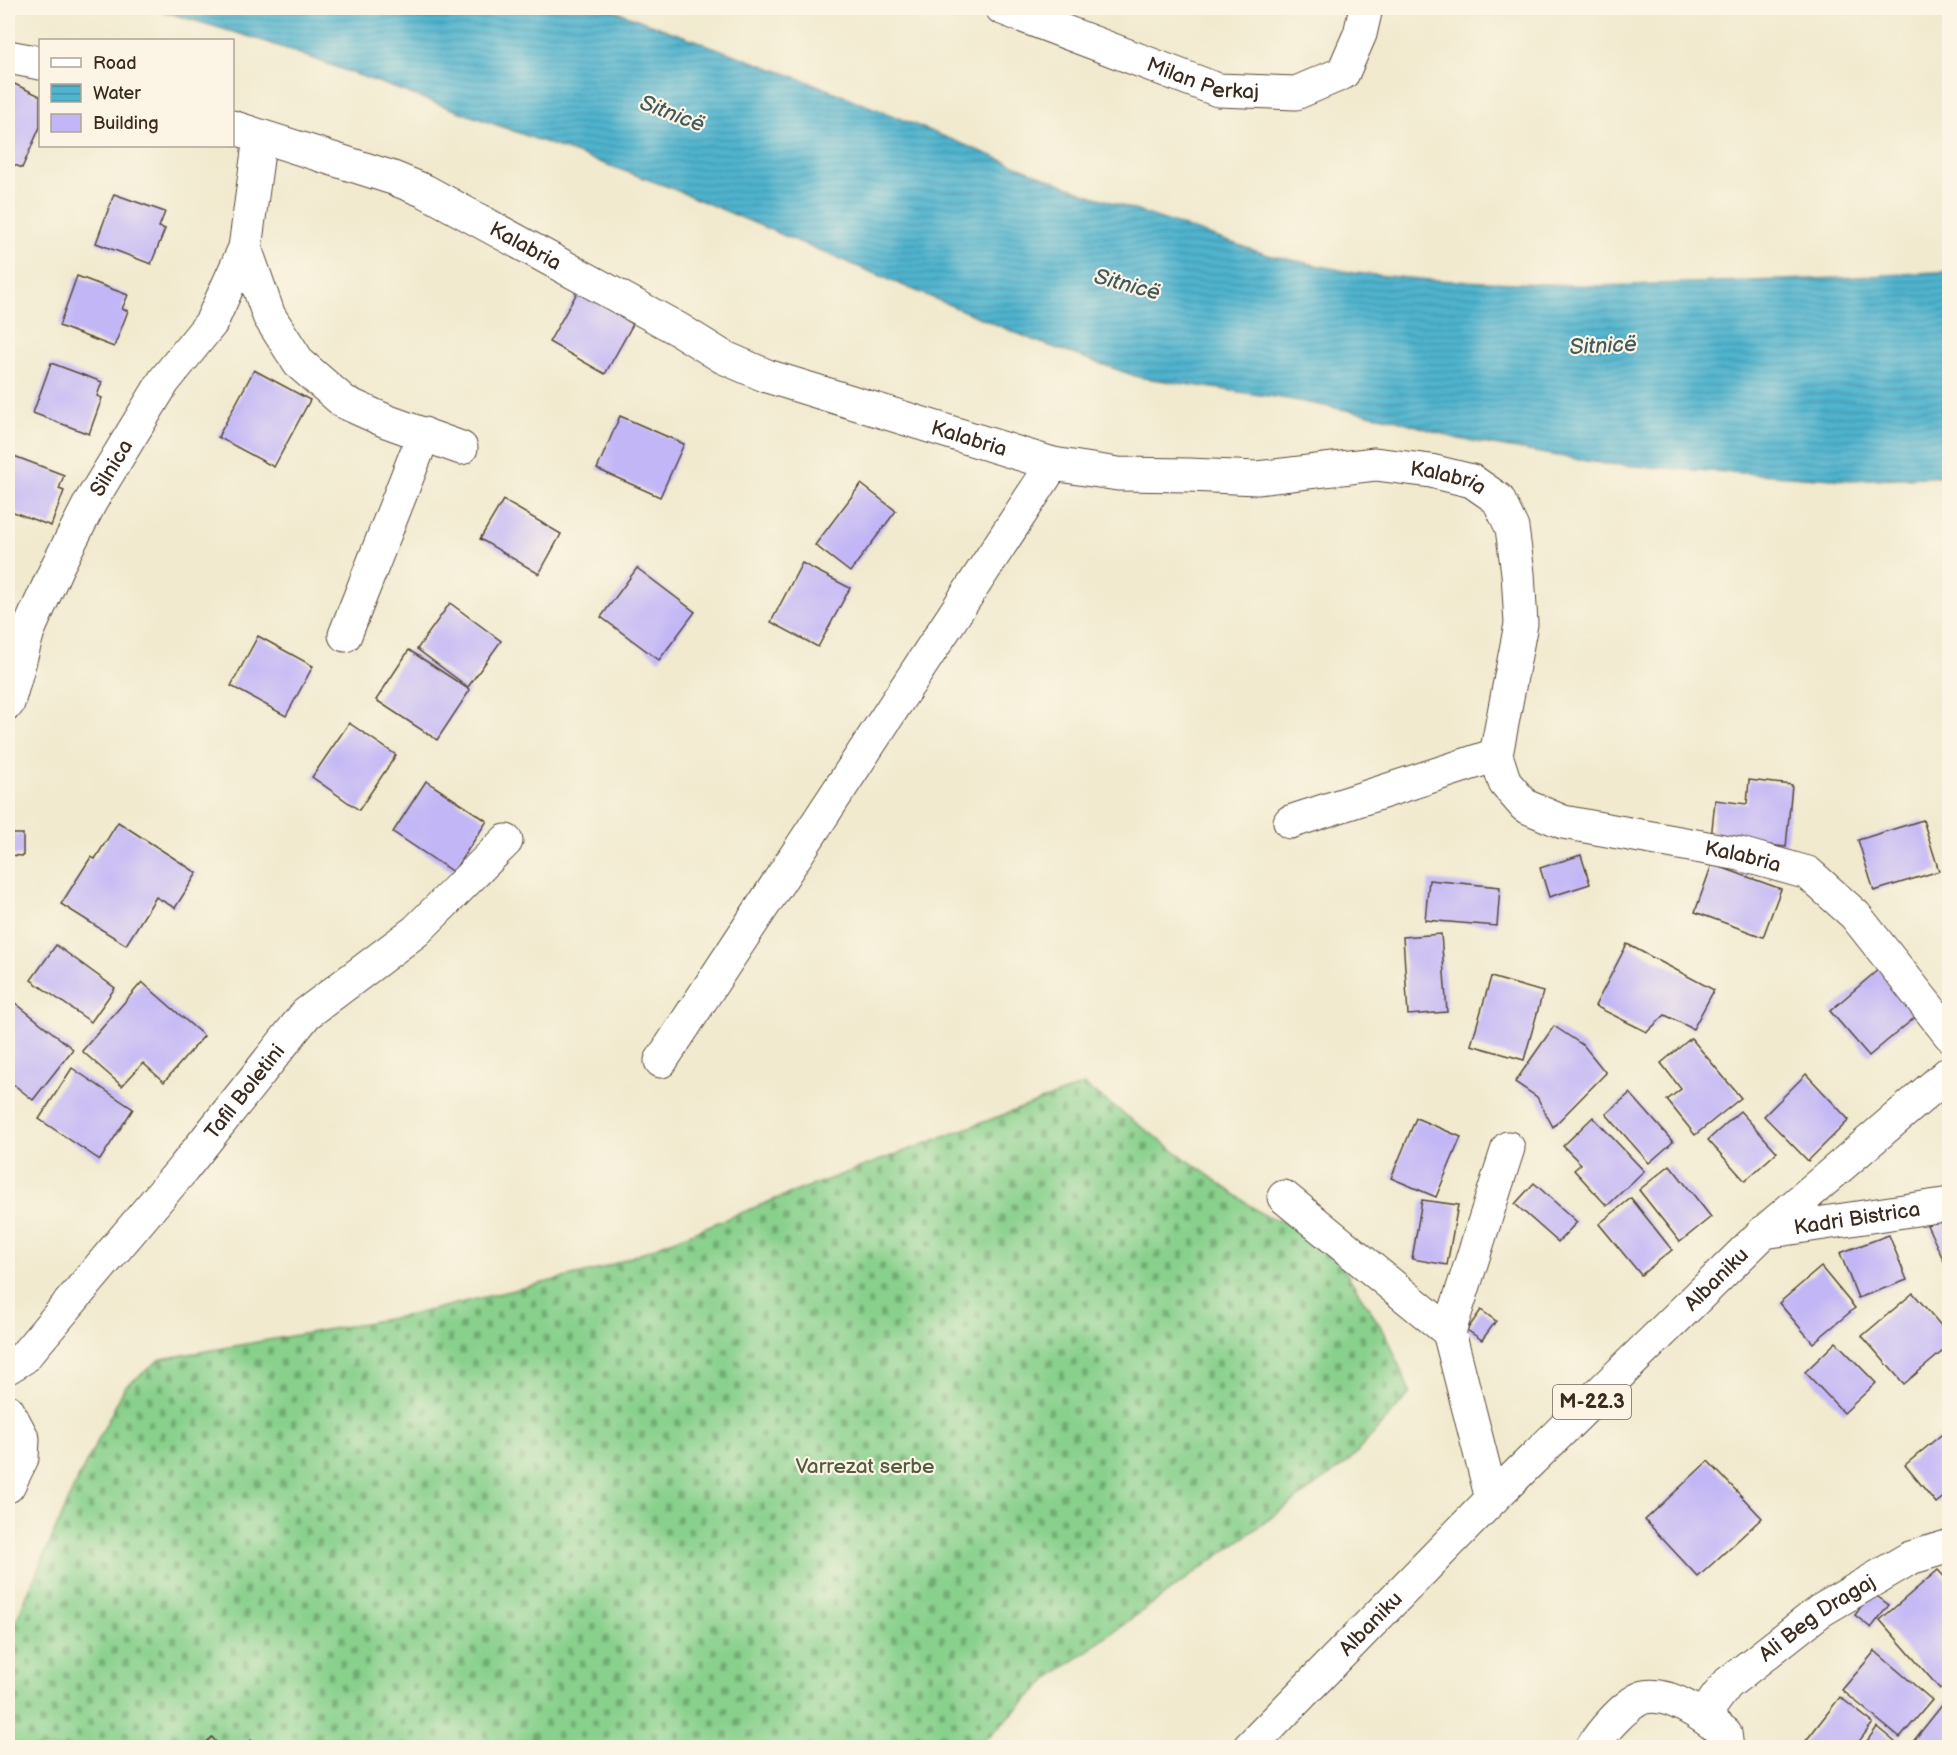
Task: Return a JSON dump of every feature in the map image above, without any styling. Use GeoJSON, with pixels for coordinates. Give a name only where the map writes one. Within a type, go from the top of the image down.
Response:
{"type":"FeatureCollection","features":[{"type":"Feature","properties":{"kind":"street","name":"Milan Perkaj"},"geometry":{"type":"LineString","coordinates":[[1002,8],[1218,90],[1296,93],[1343,73],[1360,34],[1366,8]]}},
{"type":"Feature","properties":{"kind":"street"},"geometry":{"type":"LineString","coordinates":[[8,57],[39,63]]}},
{"type":"Feature","properties":{"kind":"street","name":"Silnica"},"geometry":{"type":"LineString","coordinates":[[246,132],[245,248],[268,316],[299,363],[344,402],[386,421],[461,448]]}},
{"type":"Feature","properties":{"kind":"street","name":"Kalabria"},"geometry":{"type":"LineString","coordinates":[[246,132],[393,178],[425,191],[678,329],[723,357],[767,376],[1053,464],[1118,474],[1257,478],[1375,464],[1431,471],[1472,481],[1498,500],[1512,528],[1518,573],[1521,624],[1496,755],[1505,783],[1525,806],[1563,822],[1740,854],[1808,873],[1855,915],[1950,1035]]}},
{"type":"Feature","properties":{"kind":"street","name":"Silnica"},"geometry":{"type":"LineString","coordinates":[[8,703],[28,631],[81,520],[164,381],[211,323],[245,248]]}},
{"type":"Feature","properties":{"kind":"street"},"geometry":{"type":"LineString","coordinates":[[345,635],[424,434]]}},
{"type":"Feature","properties":{"kind":"street"},"geometry":{"type":"LineString","coordinates":[[662,1061],[1053,464]]}},
{"type":"Feature","properties":{"kind":"street"},"geometry":{"type":"LineString","coordinates":[[1290,822],[1496,755]]}},
{"type":"Feature","properties":{"kind":"street","name":"Tafil Boletini"},"geometry":{"type":"LineString","coordinates":[[8,1367],[23,1358],[183,1169],[306,1014],[416,931],[506,841]]}},
{"type":"Feature","properties":{"kind":"street","name":"Albaniku"},"geometry":{"type":"LineString","coordinates":[[1249,1748],[1492,1499],[1764,1232],[1950,1072]]}},
{"type":"Feature","properties":{"kind":"street"},"geometry":{"type":"LineString","coordinates":[[1492,1499],[1449,1332],[1508,1148]]}},
{"type":"Feature","properties":{"kind":"street"},"geometry":{"type":"LineString","coordinates":[[1284,1197],[1449,1332]]}},
{"type":"Feature","properties":{"kind":"street","name":"Kadri Bistrica"},"geometry":{"type":"LineString","coordinates":[[1764,1232],[1950,1204]]}},
{"type":"Feature","properties":{"kind":"street"},"geometry":{"type":"LineString","coordinates":[[8,1411],[23,1439],[22,1458],[8,1485]]}},
{"type":"Feature","properties":{"kind":"street","name":"Ali Beg Dragaj"},"geometry":{"type":"LineString","coordinates":[[1703,1716],[1727,1684],[1820,1611],[1910,1558],[1950,1546]]}},
{"type":"Feature","properties":{"kind":"street"},"geometry":{"type":"LineString","coordinates":[[1592,1748],[1597,1737],[1619,1714],[1644,1697],[1666,1698],[1727,1684]]}},
{"type":"Feature","properties":{"kind":"street"},"geometry":{"type":"LineString","coordinates":[[1666,1698],[1703,1716],[1725,1732],[1727,1748]]}},
{"type":"Feature","properties":{"kind":"green space","name":"Varrezat serbe"},"geometry":{"type":"Polygon","coordinates":[[[1084,1085],[1262,1214],[1323,1237],[1388,1338],[1410,1393],[1348,1462],[1051,1677],[977,1747],[8,1748],[8,1639],[74,1487],[125,1387],[161,1359],[410,1315],[601,1269],[781,1197],[1084,1085]]]}},
{"type":"Feature","properties":{"kind":"water","name":"Sitnicë"},"geometry":{"type":"Polygon","coordinates":[[[152,8],[607,8],[814,84],[1084,193],[1268,255],[1354,273],[1430,280],[1598,286],[1841,278],[1949,271],[1949,476],[1849,480],[1605,464],[1459,439],[1394,419],[1288,399],[1138,377],[1033,340],[666,186],[264,41],[152,8]]]}},
{"type":"Feature","properties":{"kind":"building"},"geometry":{"type":"Polygon","coordinates":[[[8,81],[39,96],[39,129],[22,168],[8,162],[8,81]]]}},
{"type":"Feature","properties":{"kind":"building"},"geometry":{"type":"Polygon","coordinates":[[[114,194],[165,212],[159,227],[165,229],[151,264],[96,243],[114,194]]]}},
{"type":"Feature","properties":{"kind":"building"},"geometry":{"type":"Polygon","coordinates":[[[77,276],[128,295],[122,309],[128,311],[114,347],[59,326],[77,276]]]}},
{"type":"Feature","properties":{"kind":"building"},"geometry":{"type":"Polygon","coordinates":[[[585,279],[599,303],[633,324],[605,374],[549,342],[585,279]]]}},
{"type":"Feature","properties":{"kind":"building"},"geometry":{"type":"Polygon","coordinates":[[[51,363],[102,382],[97,396],[102,398],[89,434],[33,413],[51,363]]]}},
{"type":"Feature","properties":{"kind":"building"},"geometry":{"type":"Polygon","coordinates":[[[254,370],[310,400],[274,467],[218,437],[254,370]]]}},
{"type":"Feature","properties":{"kind":"building"},"geometry":{"type":"Polygon","coordinates":[[[620,416],[684,444],[660,497],[597,469],[620,416]]]}},
{"type":"Feature","properties":{"kind":"building"},"geometry":{"type":"Polygon","coordinates":[[[14,456],[64,475],[59,489],[64,491],[51,526],[8,510],[8,473],[14,456]]]}},
{"type":"Feature","properties":{"kind":"building"},"geometry":{"type":"Polygon","coordinates":[[[861,484],[896,511],[850,572],[815,545],[861,484]]]}},
{"type":"Feature","properties":{"kind":"building"},"geometry":{"type":"Polygon","coordinates":[[[503,500],[561,534],[539,574],[480,539],[503,500]]]}},
{"type":"Feature","properties":{"kind":"building"},"geometry":{"type":"Polygon","coordinates":[[[802,563],[850,588],[818,647],[771,622],[802,563]]]}},
{"type":"Feature","properties":{"kind":"building"},"geometry":{"type":"Polygon","coordinates":[[[637,568],[695,612],[659,660],[601,617],[637,568]]]}},
{"type":"Feature","properties":{"kind":"building"},"geometry":{"type":"Polygon","coordinates":[[[450,603],[501,641],[468,687],[417,649],[450,603]]]}},
{"type":"Feature","properties":{"kind":"building"},"geometry":{"type":"Polygon","coordinates":[[[258,636],[313,666],[286,716],[231,686],[258,636]]]}},
{"type":"Feature","properties":{"kind":"building"},"geometry":{"type":"Polygon","coordinates":[[[409,650],[470,690],[437,740],[376,700],[409,650]]]}},
{"type":"Feature","properties":{"kind":"building"},"geometry":{"type":"Polygon","coordinates":[[[349,723],[396,755],[359,810],[312,777],[349,723]]]}},
{"type":"Feature","properties":{"kind":"building"},"geometry":{"type":"Polygon","coordinates":[[[1749,780],[1792,785],[1786,847],[1711,839],[1715,800],[1747,804],[1749,780]]]}},
{"type":"Feature","properties":{"kind":"building"},"geometry":{"type":"Polygon","coordinates":[[[426,781],[487,821],[453,872],[393,832],[426,781]]]}},
{"type":"Feature","properties":{"kind":"building"},"geometry":{"type":"Polygon","coordinates":[[[1923,820],[1939,871],[1874,891],[1858,840],[1923,820]]]}},
{"type":"Feature","properties":{"kind":"building"},"geometry":{"type":"Polygon","coordinates":[[[118,822],[197,873],[175,908],[156,897],[126,945],[61,904],[91,857],[95,859],[118,822]]]}},
{"type":"Feature","properties":{"kind":"building"},"geometry":{"type":"Polygon","coordinates":[[[8,834],[23,834],[23,856],[8,855],[8,834]]]}},
{"type":"Feature","properties":{"kind":"building"},"geometry":{"type":"Polygon","coordinates":[[[1581,855],[1590,884],[1549,897],[1540,868],[1581,855]]]}},
{"type":"Feature","properties":{"kind":"building"},"geometry":{"type":"Polygon","coordinates":[[[1712,864],[1781,889],[1763,937],[1695,912],[1712,864]]]}},
{"type":"Feature","properties":{"kind":"building"},"geometry":{"type":"Polygon","coordinates":[[[1429,880],[1500,887],[1497,926],[1425,920],[1429,880]]]}},
{"type":"Feature","properties":{"kind":"building"},"geometry":{"type":"Polygon","coordinates":[[[1441,934],[1447,1012],[1408,1015],[1403,937],[1441,934]]]}},
{"type":"Feature","properties":{"kind":"building"},"geometry":{"type":"Polygon","coordinates":[[[1627,944],[1714,990],[1693,1029],[1665,1015],[1647,1032],[1595,1006],[1627,944]]]}},
{"type":"Feature","properties":{"kind":"building"},"geometry":{"type":"Polygon","coordinates":[[[56,945],[115,988],[91,1022],[31,980],[56,945]]]}},
{"type":"Feature","properties":{"kind":"building"},"geometry":{"type":"Polygon","coordinates":[[[1880,968],[1919,1014],[1869,1056],[1830,1011],[1880,968]]]}},
{"type":"Feature","properties":{"kind":"building"},"geometry":{"type":"Polygon","coordinates":[[[1491,977],[1543,992],[1524,1060],[1471,1045],[1491,977]]]}},
{"type":"Feature","properties":{"kind":"building"},"geometry":{"type":"Polygon","coordinates":[[[142,982],[204,1036],[164,1082],[143,1063],[122,1086],[82,1051],[142,982]]]}},
{"type":"Feature","properties":{"kind":"building"},"geometry":{"type":"Polygon","coordinates":[[[14,1002],[73,1049],[33,1100],[8,1080],[8,1010],[14,1002]]]}},
{"type":"Feature","properties":{"kind":"building"},"geometry":{"type":"Polygon","coordinates":[[[1554,1026],[1584,1046],[1606,1073],[1553,1127],[1537,1097],[1515,1082],[1554,1026]]]}},
{"type":"Feature","properties":{"kind":"building"},"geometry":{"type":"Polygon","coordinates":[[[1691,1038],[1741,1098],[1695,1135],[1667,1100],[1681,1089],[1661,1063],[1691,1038]]]}},
{"type":"Feature","properties":{"kind":"building"},"geometry":{"type":"Polygon","coordinates":[[[72,1068],[133,1109],[100,1160],[39,1119],[72,1068]]]}},
{"type":"Feature","properties":{"kind":"building"},"geometry":{"type":"Polygon","coordinates":[[[1806,1074],[1849,1120],[1808,1161],[1764,1116],[1806,1074]]]}},
{"type":"Feature","properties":{"kind":"building"},"geometry":{"type":"Polygon","coordinates":[[[1630,1093],[1673,1142],[1649,1163],[1606,1114],[1630,1093]]]}},
{"type":"Feature","properties":{"kind":"building"},"geometry":{"type":"Polygon","coordinates":[[[1740,1111],[1777,1152],[1745,1181],[1708,1140],[1740,1111]]]}},
{"type":"Feature","properties":{"kind":"building"},"geometry":{"type":"Polygon","coordinates":[[[1593,1117],[1644,1171],[1607,1206],[1574,1170],[1581,1164],[1563,1146],[1593,1117]]]}},
{"type":"Feature","properties":{"kind":"building"},"geometry":{"type":"Polygon","coordinates":[[[1416,1118],[1461,1137],[1436,1197],[1391,1178],[1416,1118]]]}},
{"type":"Feature","properties":{"kind":"building"},"geometry":{"type":"Polygon","coordinates":[[[1670,1165],[1711,1217],[1680,1242],[1639,1190],[1670,1165]]]}},
{"type":"Feature","properties":{"kind":"building"},"geometry":{"type":"Polygon","coordinates":[[[1534,1183],[1577,1222],[1558,1242],[1515,1204],[1534,1183]]]}},
{"type":"Feature","properties":{"kind":"building"},"geometry":{"type":"Polygon","coordinates":[[[1631,1198],[1672,1250],[1641,1275],[1599,1224],[1631,1198]]]}},
{"type":"Feature","properties":{"kind":"building"},"geometry":{"type":"Polygon","coordinates":[[[1422,1200],[1458,1205],[1447,1265],[1412,1259],[1422,1200]]]}},
{"type":"Feature","properties":{"kind":"building"},"geometry":{"type":"Polygon","coordinates":[[[1950,1215],[1950,1274],[1927,1225],[1950,1215]]]}},
{"type":"Feature","properties":{"kind":"building"},"geometry":{"type":"Polygon","coordinates":[[[1889,1235],[1907,1280],[1858,1298],[1840,1253],[1889,1235]]]}},
{"type":"Feature","properties":{"kind":"building"},"geometry":{"type":"Polygon","coordinates":[[[1821,1267],[1855,1308],[1813,1343],[1779,1303],[1821,1267]]]}},
{"type":"Feature","properties":{"kind":"building"},"geometry":{"type":"Polygon","coordinates":[[[1913,1293],[1950,1336],[1950,1345],[1904,1384],[1862,1336],[1913,1293]]]}},
{"type":"Feature","properties":{"kind":"building"},"geometry":{"type":"Polygon","coordinates":[[[1481,1310],[1496,1321],[1482,1340],[1467,1330],[1481,1310]]]}},
{"type":"Feature","properties":{"kind":"building"},"geometry":{"type":"Polygon","coordinates":[[[1836,1342],[1876,1383],[1844,1413],[1805,1372],[1836,1342]]]}},
{"type":"Feature","properties":{"kind":"building"},"geometry":{"type":"Polygon","coordinates":[[[1941,1435],[1950,1445],[1950,1492],[1936,1503],[1905,1465],[1941,1435]]]}},
{"type":"Feature","properties":{"kind":"building"},"geometry":{"type":"Polygon","coordinates":[[[1708,1461],[1762,1518],[1698,1577],[1645,1520],[1708,1461]]]}},
{"type":"Feature","properties":{"kind":"building"},"geometry":{"type":"Polygon","coordinates":[[[1938,1570],[1950,1583],[1950,1681],[1940,1689],[1880,1620],[1938,1570]]]}},
{"type":"Feature","properties":{"kind":"building"},"geometry":{"type":"Polygon","coordinates":[[[1871,1592],[1889,1605],[1871,1628],[1855,1615],[1871,1592]]]}},
{"type":"Feature","properties":{"kind":"building"},"geometry":{"type":"Polygon","coordinates":[[[1875,1651],[1932,1700],[1900,1738],[1842,1690],[1875,1651]]]}},
{"type":"Feature","properties":{"kind":"building"},"geometry":{"type":"Polygon","coordinates":[[[1840,1697],[1873,1723],[1854,1748],[1812,1748],[1805,1742],[1840,1697]]]}},
{"type":"Feature","properties":{"kind":"building"},"geometry":{"type":"Polygon","coordinates":[[[1947,1699],[1950,1701],[1950,1748],[1908,1748],[1947,1699]]]}},
{"type":"Feature","properties":{"kind":"building"},"geometry":{"type":"Polygon","coordinates":[[[1877,1727],[1902,1748],[1862,1748],[1877,1727]]]}},
{"type":"Feature","properties":{"kind":"building"},"geometry":{"type":"Polygon","coordinates":[[[212,1737],[221,1748],[200,1748],[212,1737]]]}},
{"type":"Feature","properties":{"kind":"building"},"geometry":{"type":"Polygon","coordinates":[[[251,1740],[258,1748],[243,1748],[251,1740]]]}}]}
